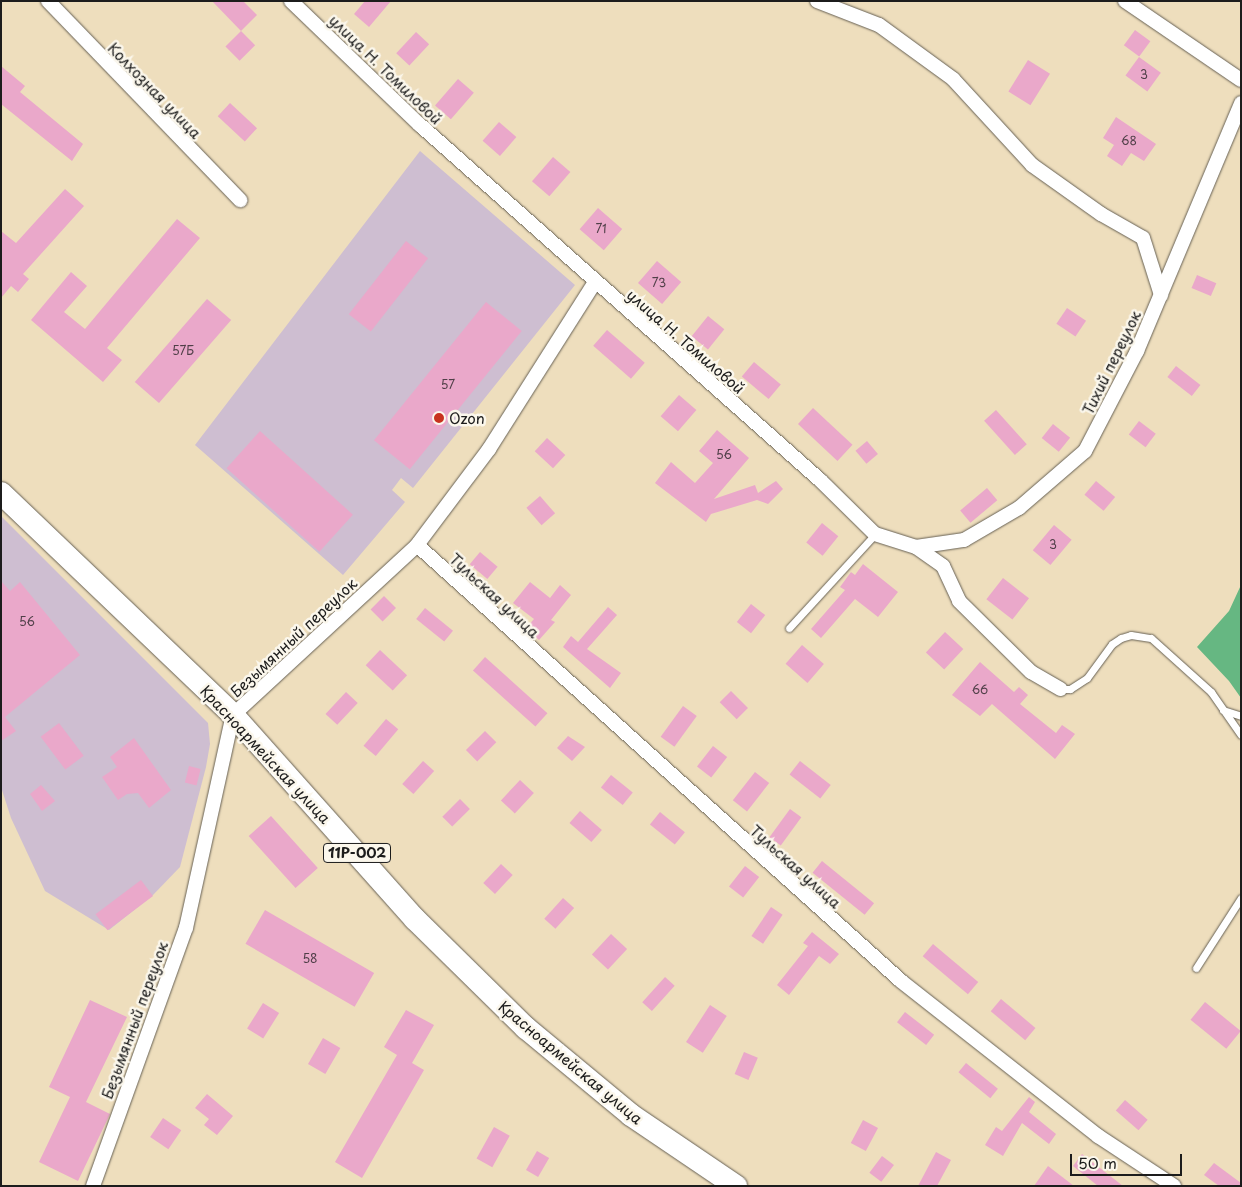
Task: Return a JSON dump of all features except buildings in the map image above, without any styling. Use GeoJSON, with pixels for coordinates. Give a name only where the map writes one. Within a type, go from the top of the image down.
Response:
{"type":"FeatureCollection","features":[{"type":"Feature","properties":{"kind":"main road","name":"Красноармейская улица"},"geometry":{"type":"LineString","coordinates":[[1,493],[233,715],[415,919],[526,1028],[631,1115],[736,1186]]}},
{"type":"Feature","properties":{"kind":"street","name":"Колхозная улица"},"geometry":{"type":"LineString","coordinates":[[48,1],[240,200]]}},
{"type":"Feature","properties":{"kind":"street","name":"улица Н. Томиловой"},"geometry":{"type":"LineString","coordinates":[[292,1],[420,125],[820,480],[875,534],[916,547],[943,566],[959,601],[965,608],[1031,672],[1061,689]]}},
{"type":"Feature","properties":{"kind":"street"},"geometry":{"type":"LineString","coordinates":[[817,1],[879,25],[953,80],[1032,165],[1101,214],[1143,238],[1161,295]]}},
{"type":"Feature","properties":{"kind":"street"},"geometry":{"type":"LineString","coordinates":[[1131,3],[1241,80]]}},
{"type":"Feature","properties":{"kind":"street","name":"Тихий переулок"},"geometry":{"type":"LineString","coordinates":[[916,547],[964,540],[1019,508],[1085,451],[1137,352],[1241,103]]}},
{"type":"Feature","properties":{"kind":"street","name":"Безымянный переулок"},"geometry":{"type":"LineString","coordinates":[[92,1186],[186,928],[233,715],[417,545],[488,449],[595,282]]}},
{"type":"Feature","properties":{"kind":"street","name":"Тульская улица"},"geometry":{"type":"LineString","coordinates":[[417,545],[901,981],[1098,1136],[1174,1186]]}},
{"type":"Feature","properties":{"kind":"lane"},"geometry":{"type":"LineString","coordinates":[[789,628],[875,534]]}},
{"type":"Feature","properties":{"kind":"lane"},"geometry":{"type":"LineString","coordinates":[[1061,689],[1070,689],[1087,678],[1112,644],[1131,635],[1142,636],[1162,644],[1211,692],[1241,735]]}},
{"type":"Feature","properties":{"kind":"lane"},"geometry":{"type":"LineString","coordinates":[[1223,710],[1241,716]]}},
{"type":"Feature","properties":{"kind":"lane"},"geometry":{"type":"LineString","coordinates":[[1196,968],[1241,898]]}},
{"type":"Feature","properties":{"kind":"shaded area"},"geometry":{"type":"Polygon","coordinates":[[[420,151],[575,285],[413,488],[401,478],[392,490],[405,502],[343,575],[195,445],[420,151]]]}},
{"type":"Feature","properties":{"kind":"shaded area"},"geometry":{"type":"Polygon","coordinates":[[[1,516],[208,723],[210,744],[206,767],[180,867],[153,895],[109,930],[45,891],[11,818],[1,787],[1,516]]]}},
{"type":"Feature","properties":{"kind":"green space"},"geometry":{"type":"Polygon","coordinates":[[[1241,585],[1241,698],[1229,681],[1197,647],[1229,611],[1241,585]]]}},
{"type":"Feature","properties":{"kind":"place","name":"Ozon"},"geometry":{"type":"Point","coordinates":[439,418]}}]}
